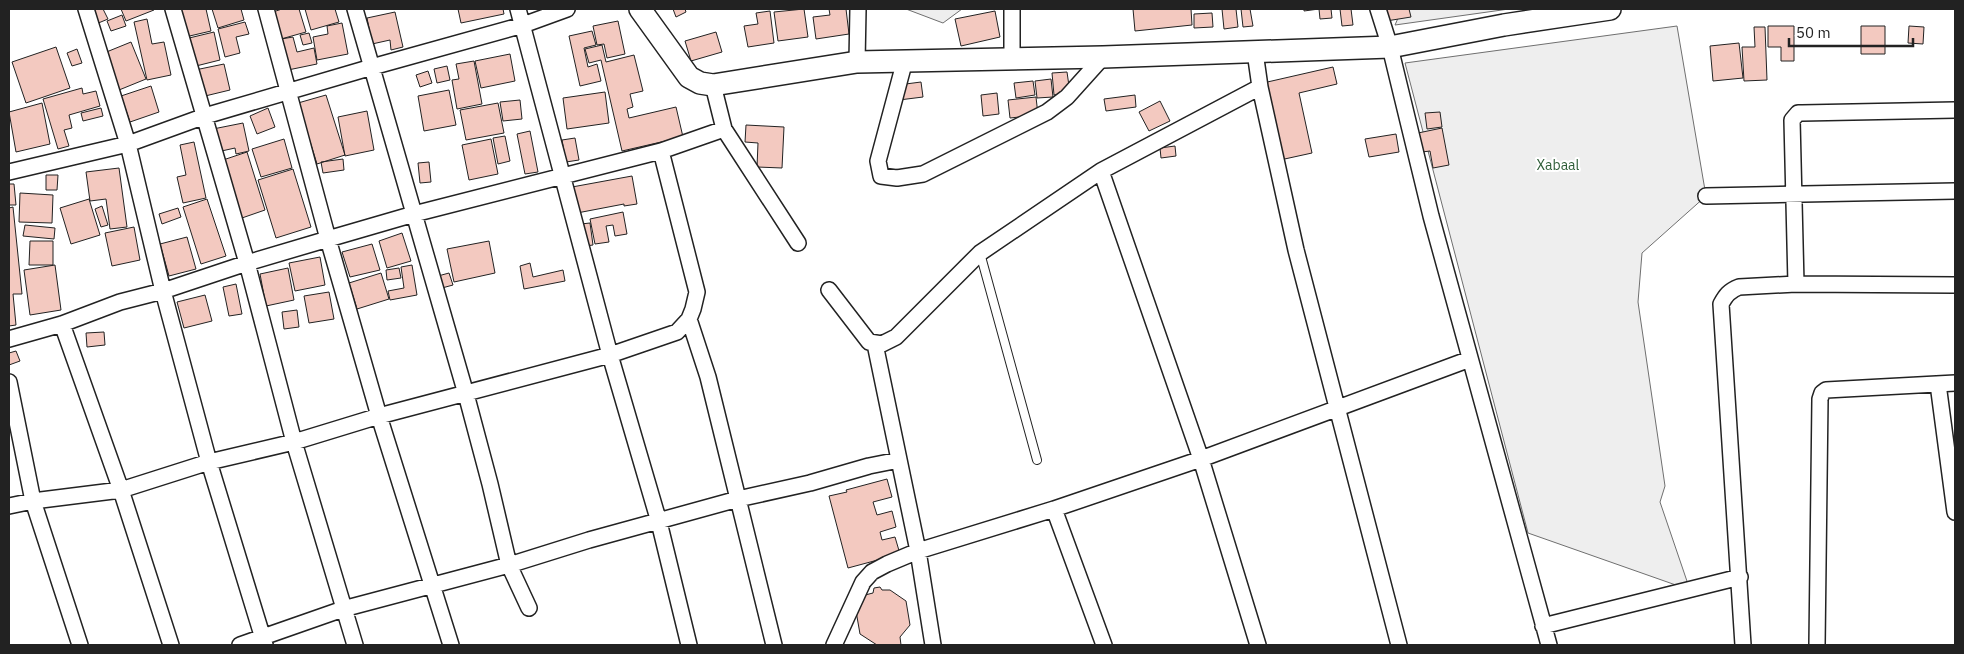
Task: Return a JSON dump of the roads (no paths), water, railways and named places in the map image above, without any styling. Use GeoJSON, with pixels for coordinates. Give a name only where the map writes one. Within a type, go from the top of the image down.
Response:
{"type":"FeatureCollection","features":[{"type":"Feature","properties":{"kind":"street"},"geometry":{"type":"LineString","coordinates":[[86,9],[128,144],[163,291],[209,462],[264,642]]}},
{"type":"Feature","properties":{"kind":"street"},"geometry":{"type":"LineString","coordinates":[[173,9],[206,116],[294,442],[356,645]]}},
{"type":"Feature","properties":{"kind":"street"},"geometry":{"type":"LineString","coordinates":[[266,9],[378,416],[452,645]]}},
{"type":"Feature","properties":{"kind":"street"},"geometry":{"type":"LineString","coordinates":[[355,9],[466,394],[509,565],[529,608]]}},
{"type":"Feature","properties":{"kind":"street"},"geometry":{"type":"LineString","coordinates":[[518,9],[610,355],[659,522],[689,645]]}},
{"type":"Feature","properties":{"kind":"street"},"geometry":{"type":"LineString","coordinates":[[9,172],[128,144],[206,116],[523,25],[567,9]]}},
{"type":"Feature","properties":{"kind":"street"},"geometry":{"type":"LineString","coordinates":[[640,9],[690,77],[700,83],[712,85],[857,62],[1103,57],[1390,47],[1504,25],[1610,9]]}},
{"type":"Feature","properties":{"kind":"street"},"geometry":{"type":"LineString","coordinates":[[857,62],[858,9]]}},
{"type":"Feature","properties":{"kind":"street"},"geometry":{"type":"LineString","coordinates":[[1012,9],[1012,58]]}},
{"type":"Feature","properties":{"kind":"street"},"geometry":{"type":"LineString","coordinates":[[1378,9],[1390,47],[1431,216],[1549,645]]}},
{"type":"Feature","properties":{"kind":"street"},"geometry":{"type":"LineString","coordinates":[[1255,52],[1260,87],[1296,250],[1399,645]]}},
{"type":"Feature","properties":{"kind":"street"},"geometry":{"type":"LineString","coordinates":[[905,60],[878,161],[881,176],[897,178],[923,174],[1047,112],[1067,97],[1103,57]]}},
{"type":"Feature","properties":{"kind":"street"},"geometry":{"type":"LineString","coordinates":[[712,85],[724,128],[798,243]]}},
{"type":"Feature","properties":{"kind":"street"},"geometry":{"type":"LineString","coordinates":[[829,290],[869,342],[882,344],[896,337],[980,253],[1101,171],[1260,87]]}},
{"type":"Feature","properties":{"kind":"street"},"geometry":{"type":"LineString","coordinates":[[1796,284],[1792,120],[1798,113],[1955,110]]}},
{"type":"Feature","properties":{"kind":"street"},"geometry":{"type":"LineString","coordinates":[[9,339],[62,324],[120,302],[163,291],[328,239],[414,214],[662,151],[724,128]]}},
{"type":"Feature","properties":{"kind":"street"},"geometry":{"type":"LineString","coordinates":[[9,506],[33,500],[121,490],[209,462],[294,442],[378,416],[610,355],[677,332],[689,319],[694,309],[697,292],[662,151]]}},
{"type":"Feature","properties":{"kind":"street"},"geometry":{"type":"LineString","coordinates":[[1101,171],[1201,459],[1258,645]]}},
{"type":"Feature","properties":{"kind":"street"},"geometry":{"type":"LineString","coordinates":[[1706,196],[1955,191]]}},
{"type":"Feature","properties":{"kind":"street"},"geometry":{"type":"LineString","coordinates":[[1743,645],[1721,304],[1726,295],[1731,290],[1739,288],[1796,284],[1955,285]]}},
{"type":"Feature","properties":{"kind":"street"},"geometry":{"type":"LineString","coordinates":[[689,319],[708,377],[774,645]]}},
{"type":"Feature","properties":{"kind":"street"},"geometry":{"type":"LineString","coordinates":[[62,324],[121,490],[171,645]]}},
{"type":"Feature","properties":{"kind":"street"},"geometry":{"type":"LineString","coordinates":[[875,344],[918,551],[933,645]]}},
{"type":"Feature","properties":{"kind":"street"},"geometry":{"type":"LineString","coordinates":[[834,645],[862,582],[872,572],[918,551],[1054,509],[1201,459],[1470,359]]}},
{"type":"Feature","properties":{"kind":"street"},"geometry":{"type":"LineString","coordinates":[[9,382],[33,500],[80,645]]}},
{"type":"Feature","properties":{"kind":"street"},"geometry":{"type":"LineString","coordinates":[[1818,645],[1820,399],[1822,393],[1826,390],[1955,383]]}},
{"type":"Feature","properties":{"kind":"street"},"geometry":{"type":"LineString","coordinates":[[1938,384],[1955,512]]}},
{"type":"Feature","properties":{"kind":"street"},"geometry":{"type":"LineString","coordinates":[[240,645],[264,642],[344,608],[509,565],[589,540],[738,499],[899,460]]}},
{"type":"Feature","properties":{"kind":"street"},"geometry":{"type":"LineString","coordinates":[[1054,509],[1104,645]]}},
{"type":"Feature","properties":{"kind":"street"},"geometry":{"type":"LineString","coordinates":[[1543,626],[1740,577]]}},
{"type":"Feature","properties":{"kind":"lane"},"geometry":{"type":"LineString","coordinates":[[980,253],[1038,460]]}},
{"type":"Feature","properties":{"kind":"park label","name":"Xabaal"},"geometry":{"type":"Point","coordinates":[1558,165]}}]}
